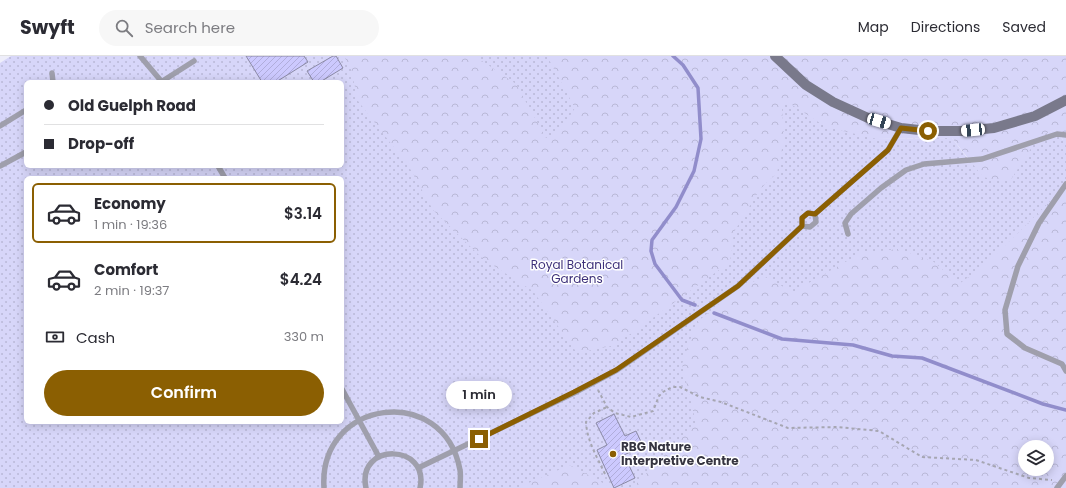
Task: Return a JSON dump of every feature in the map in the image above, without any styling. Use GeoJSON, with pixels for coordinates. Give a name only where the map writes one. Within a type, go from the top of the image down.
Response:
{"type":"FeatureCollection","features":[{"type":"Feature","properties":{"kind":"street"},"geometry":{"type":"LineString","coordinates":[[775,56],[806,85],[832,102],[868,118],[901,128],[928,131],[962,132],[994,128],[1035,116],[1066,100]]}},
{"type":"Feature","properties":{"kind":"lane"},"geometry":{"type":"LineString","coordinates":[[140,56],[160,80]]}},
{"type":"Feature","properties":{"kind":"lane"},"geometry":{"type":"LineString","coordinates":[[165,80],[194,61]]}},
{"type":"Feature","properties":{"kind":"lane"},"geometry":{"type":"LineString","coordinates":[[52,73],[53,80]]}},
{"type":"Feature","properties":{"kind":"lane"},"geometry":{"type":"LineString","coordinates":[[0,126],[24,111]]}},
{"type":"Feature","properties":{"kind":"lane"},"geometry":{"type":"LineString","coordinates":[[418,468],[616,370],[738,286],[802,226],[802,218],[808,213],[815,214],[888,150],[901,128]]}},
{"type":"Feature","properties":{"kind":"lane"},"geometry":{"type":"LineString","coordinates":[[848,234],[845,223],[851,214],[881,188],[906,170],[924,164],[982,159],[1057,134],[1066,135]]}},
{"type":"Feature","properties":{"kind":"lane"},"geometry":{"type":"LineString","coordinates":[[0,166],[24,153]]}},
{"type":"Feature","properties":{"kind":"lane"},"geometry":{"type":"LineString","coordinates":[[1066,184],[1039,223],[1018,266],[1005,310],[1007,334],[1025,348],[1062,364],[1066,371]]}},
{"type":"Feature","properties":{"kind":"lane"},"geometry":{"type":"LineString","coordinates":[[802,226],[810,227],[816,222],[815,214]]}},
{"type":"Feature","properties":{"kind":"lane"},"geometry":{"type":"LineString","coordinates":[[344,393],[379,457]]}},
{"type":"Feature","properties":{"kind":"lane"},"geometry":{"type":"LineString","coordinates":[[324,488],[324,469],[331,449],[343,433],[359,420],[375,414],[392,411],[418,416],[440,430],[451,443],[455,451],[461,471],[460,488]]}},
{"type":"Feature","properties":{"kind":"lane"},"geometry":{"type":"LineString","coordinates":[[366,488],[365,478],[367,469],[372,462],[387,454],[399,454],[410,459],[418,468],[420,488]]}},
{"type":"Feature","properties":{"kind":"lane"},"geometry":{"type":"LineString","coordinates":[[1058,488],[1064,479]]}},
{"type":"Feature","properties":{"kind":"path"},"geometry":{"type":"LineString","coordinates":[[594,382],[607,407],[615,413],[631,417],[653,411],[657,404],[658,396],[672,387],[680,387],[700,397],[721,402],[788,428],[837,427],[879,431],[922,457],[976,460],[1029,478],[1064,479]]}},
{"type":"Feature","properties":{"kind":"path"},"geometry":{"type":"LineString","coordinates":[[605,474],[590,442],[586,430],[586,422],[594,414],[607,407]]}},
{"type":"Feature","properties":{"kind":"green space","name":"Royal Botanical Gardens"},"geometry":{"type":"Polygon","coordinates":[[[11,56],[732,56],[878,139],[952,138],[968,159],[1055,130],[1063,140],[1066,139],[1066,488],[0,488],[0,63],[11,56]]]}},
{"type":"Feature","properties":{"kind":"green space"},"geometry":{"type":"Polygon","coordinates":[[[344,56],[475,56],[516,84],[546,138],[560,131],[575,108],[547,56],[1066,56],[1066,143],[1055,130],[1039,136],[1010,181],[1001,181],[983,177],[952,138],[877,139],[826,127],[786,101],[782,108],[784,139],[777,173],[760,189],[734,232],[730,262],[632,333],[611,346],[577,353],[533,291],[483,259],[433,210],[409,167],[358,101],[351,69],[344,56]]]}},
{"type":"Feature","properties":{"kind":"green space"},"geometry":{"type":"Polygon","coordinates":[[[1066,186],[1066,488],[632,488],[696,423],[682,364],[696,323],[739,287],[765,277],[793,292],[861,253],[899,249],[934,262],[959,284],[986,264],[1066,186]]]}},
{"type":"Feature","properties":{"kind":"green space"},"geometry":{"type":"Polygon","coordinates":[[[570,465],[612,488],[517,488],[570,465]]]}},
{"type":"Feature","properties":{"kind":"building"},"geometry":{"type":"Polygon","coordinates":[[[246,56],[304,56],[308,62],[279,80],[261,80],[246,56]]]}},
{"type":"Feature","properties":{"kind":"building"},"geometry":{"type":"Polygon","coordinates":[[[333,56],[336,56],[343,68],[323,80],[313,80],[307,71],[333,56]]]}},
{"type":"Feature","properties":{"kind":"building","name":"RBG Nature Interpretive Centre"},"geometry":{"type":"Polygon","coordinates":[[[614,414],[625,436],[636,431],[643,446],[624,455],[635,478],[614,488],[597,450],[607,445],[596,423],[614,414]]]}},
{"type":"Feature","properties":{"kind":"waterway"},"geometry":{"type":"LineString","coordinates":[[673,56],[683,65],[698,88],[701,139],[694,171],[676,207],[652,240],[651,251],[655,264],[682,300],[695,305]]}},
{"type":"Feature","properties":{"kind":"waterway"},"geometry":{"type":"LineString","coordinates":[[714,313],[782,339],[853,345],[892,356],[922,358],[1043,404],[1066,410]]}},
{"type":"Feature","properties":{"kind":"place","name":"RBG Nature Interpretive Centre"},"geometry":{"type":"Point","coordinates":[613,454]}},
{"type":"Feature","properties":{"kind":"route"},"geometry":{"type":"LineString","coordinates":[[479,439],[616,370],[671,333],[738,286],[802,226],[802,218],[808,213],[815,214],[888,150],[901,128],[928,131]]}}]}
